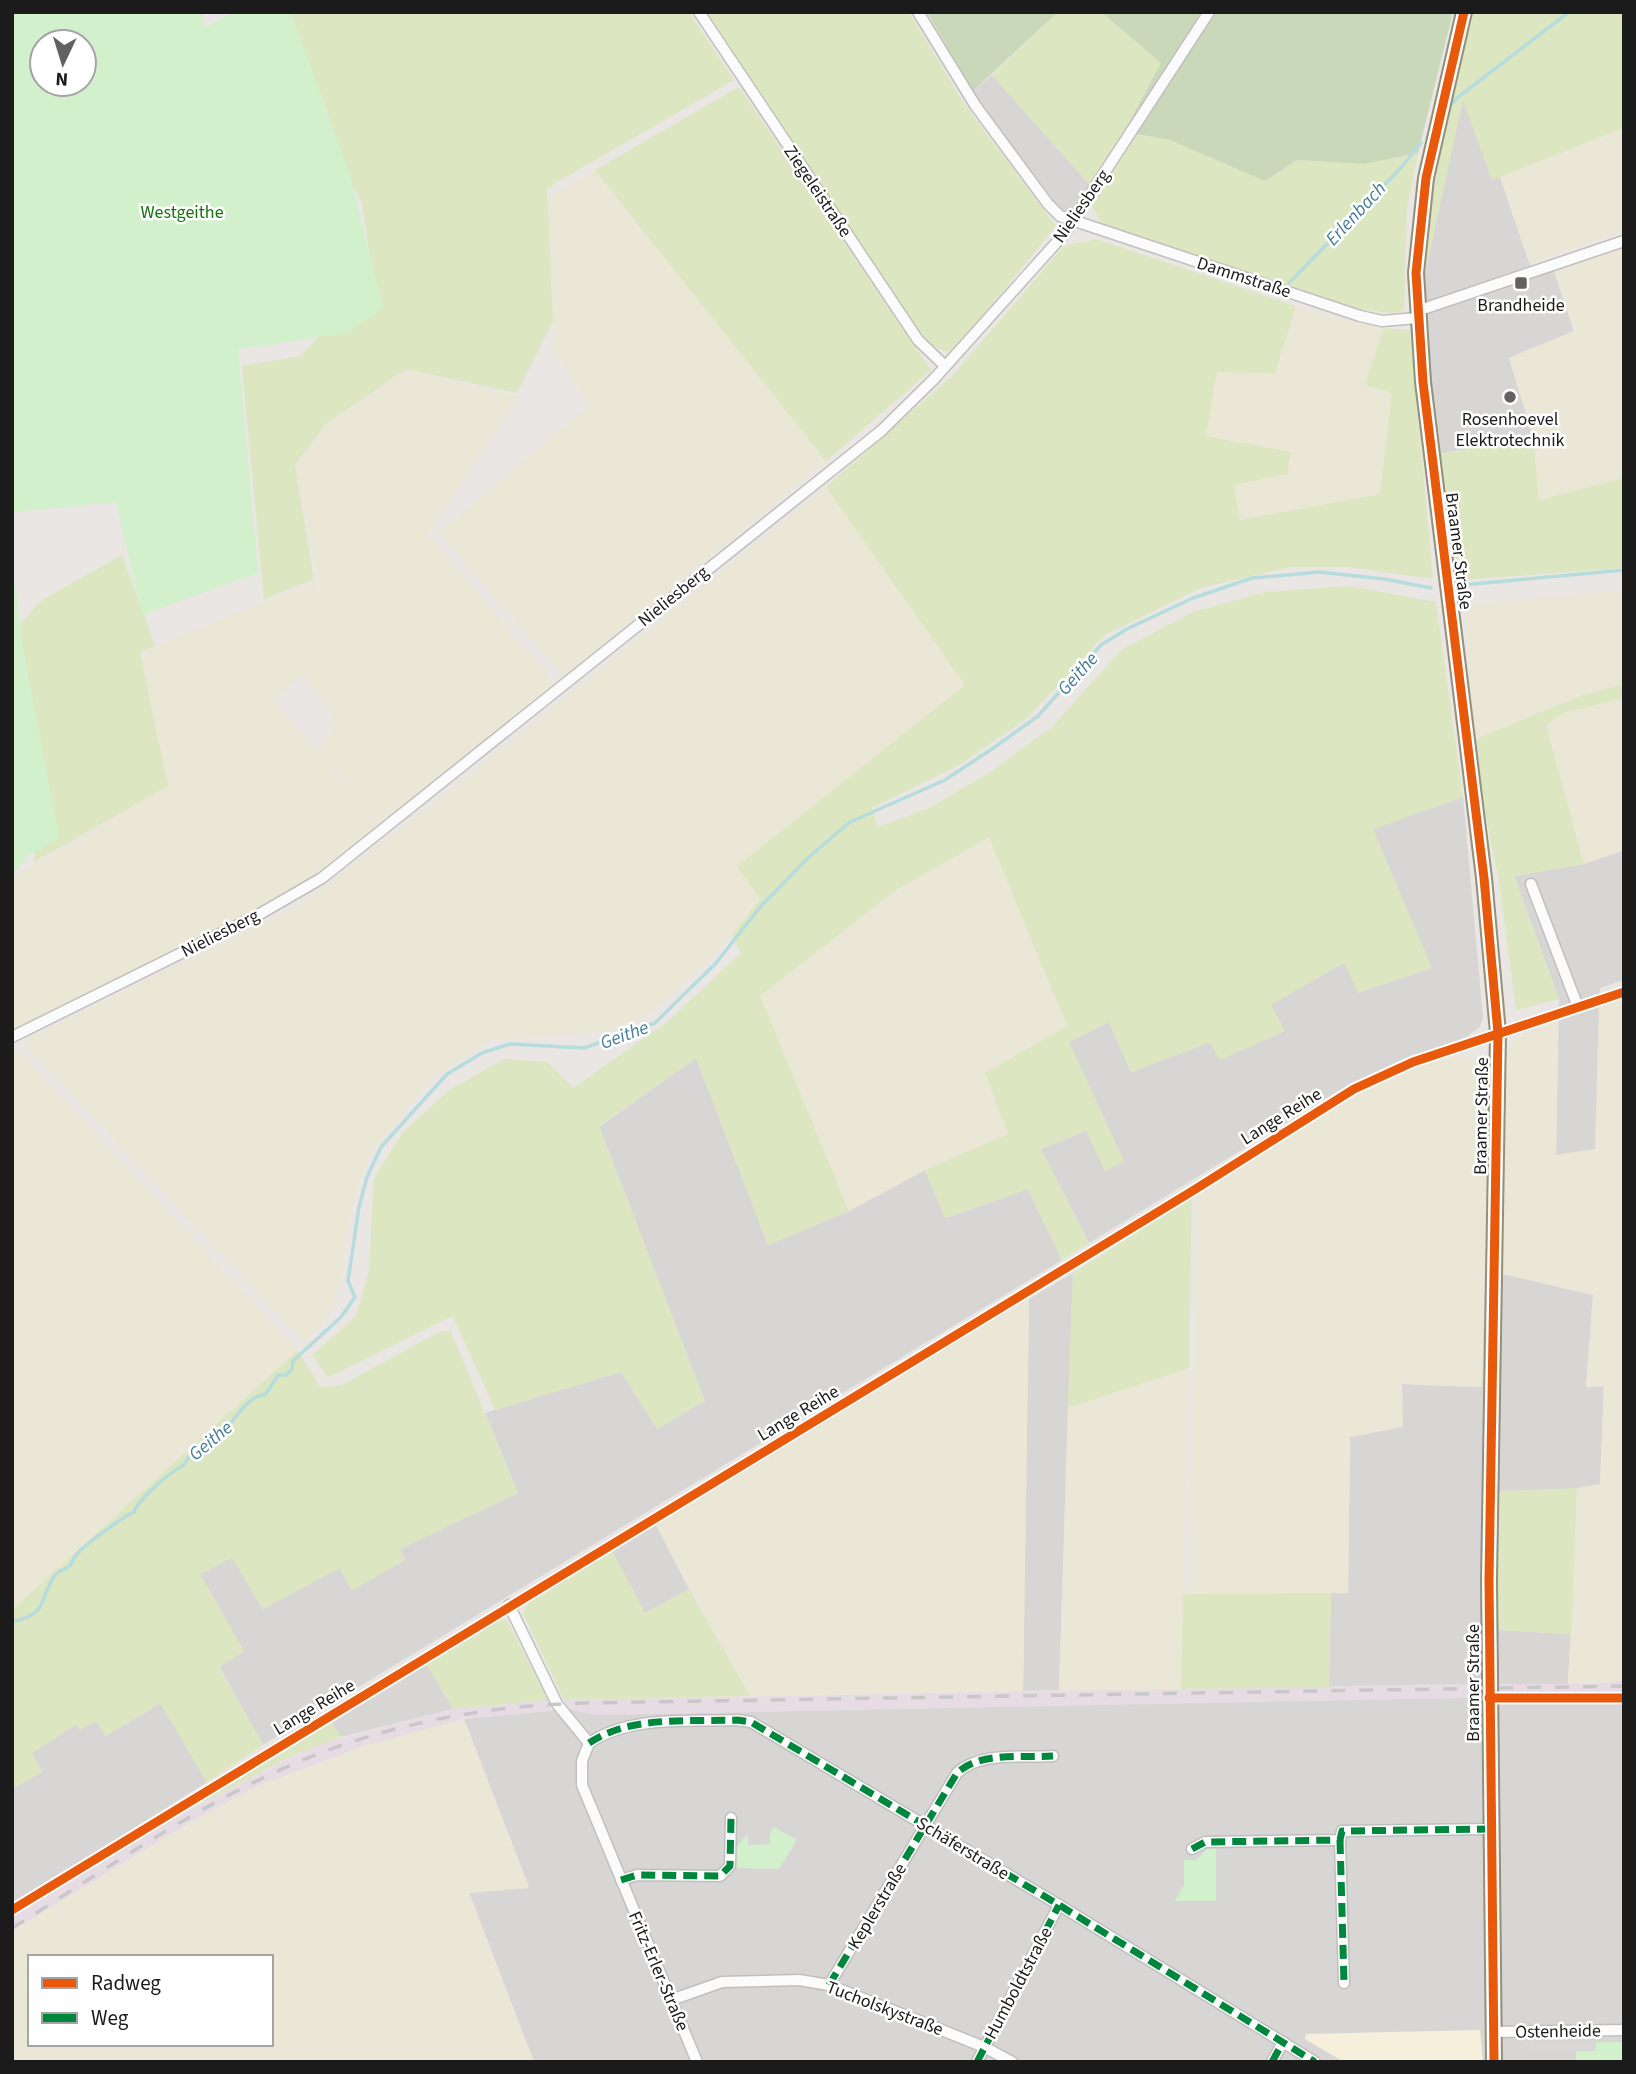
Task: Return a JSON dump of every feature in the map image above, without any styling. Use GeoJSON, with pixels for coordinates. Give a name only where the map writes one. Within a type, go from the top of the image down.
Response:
{"type":"FeatureCollection","features":[{"type":"Feature","properties":{"kind":"street","name":"Ziegeleistraße"},"geometry":{"type":"LineString","coordinates":[[699,12],[918,340],[944,365]]}},
{"type":"Feature","properties":{"kind":"street"},"geometry":{"type":"LineString","coordinates":[[918,12],[975,105],[1040,193],[1060,215],[1073,222]]}},
{"type":"Feature","properties":{"kind":"street","name":"Nieliesberg"},"geometry":{"type":"LineString","coordinates":[[12,1037],[268,909],[322,878],[881,431],[1073,222],[1209,12]]}},
{"type":"Feature","properties":{"kind":"street","name":"Braamer Straße"},"geometry":{"type":"LineString","coordinates":[[1464,12],[1426,178],[1418,244],[1417,315],[1432,460],[1487,902],[1498,1033],[1489,1699],[1494,2062]]}},
{"type":"Feature","properties":{"kind":"street","name":"Dammstraße"},"geometry":{"type":"LineString","coordinates":[[1073,222],[1360,316],[1382,321],[1417,315]]}},
{"type":"Feature","properties":{"kind":"street"},"geometry":{"type":"LineString","coordinates":[[1417,315],[1624,241]]}},
{"type":"Feature","properties":{"kind":"street"},"geometry":{"type":"LineString","coordinates":[[1531,884],[1578,1007]]}},
{"type":"Feature","properties":{"kind":"street","name":"Lange Reihe"},"geometry":{"type":"LineString","coordinates":[[12,1910],[1135,1226],[1354,1088],[1413,1062],[1624,992]]}},
{"type":"Feature","properties":{"kind":"street"},"geometry":{"type":"LineString","coordinates":[[509,1605],[557,1704],[589,1743]]}},
{"type":"Feature","properties":{"kind":"street"},"geometry":{"type":"LineString","coordinates":[[1489,1699],[1624,1698]]}},
{"type":"Feature","properties":{"kind":"street","name":"Schäferstraße"},"geometry":{"type":"LineString","coordinates":[[589,1743],[614,1729],[632,1725],[751,1722],[1059,1905],[1315,2062]]}},
{"type":"Feature","properties":{"kind":"street","name":"Fritz-Erler-Straße"},"geometry":{"type":"LineString","coordinates":[[589,1743],[582,1761],[582,1785],[697,2062]]}},
{"type":"Feature","properties":{"kind":"street","name":"Keplerstraße"},"geometry":{"type":"LineString","coordinates":[[829,1985],[924,1825],[964,1767],[983,1760],[1053,1756]]}},
{"type":"Feature","properties":{"kind":"street"},"geometry":{"type":"LineString","coordinates":[[621,1880],[637,1875],[720,1876],[727,1872],[730,1866],[731,1818]]}},
{"type":"Feature","properties":{"kind":"street"},"geometry":{"type":"LineString","coordinates":[[1344,1983],[1340,1840],[1342,1831],[1489,1829]]}},
{"type":"Feature","properties":{"kind":"street"},"geometry":{"type":"LineString","coordinates":[[1192,1849],[1205,1842],[1340,1840]]}},
{"type":"Feature","properties":{"kind":"street","name":"Humboldtstraße"},"geometry":{"type":"LineString","coordinates":[[977,2062],[1059,1905]]}},
{"type":"Feature","properties":{"kind":"street","name":"Tucholskystraße"},"geometry":{"type":"LineString","coordinates":[[671,2000],[722,1982],[799,1980],[829,1985],[984,2047],[1012,2062]]}},
{"type":"Feature","properties":{"kind":"street","name":"Ostenheide"},"geometry":{"type":"LineString","coordinates":[[1493,2032],[1624,2030]]}},
{"type":"Feature","properties":{"kind":"street"},"geometry":{"type":"LineString","coordinates":[[1272,2062],[1283,2042]]}},
{"type":"Feature","properties":{"kind":"shaded area"},"geometry":{"type":"Polygon","coordinates":[[[992,75],[1090,185],[1069,215],[1057,210],[971,93],[992,75]]]}},
{"type":"Feature","properties":{"kind":"shaded area"},"geometry":{"type":"Polygon","coordinates":[[[1463,98],[1492,180],[1500,177],[1534,276],[1554,271],[1574,331],[1509,358],[1533,436],[1439,454],[1423,314],[1423,282],[1463,98]]]}},
{"type":"Feature","properties":{"kind":"shaded area"},"geometry":{"type":"Polygon","coordinates":[[[1624,128],[1624,231],[1529,263],[1500,177],[1624,128]]]}},
{"type":"Feature","properties":{"kind":"shaded area"},"geometry":{"type":"Polygon","coordinates":[[[595,170],[826,461],[564,676],[438,533],[590,405],[554,352],[549,198],[595,170]]]}},
{"type":"Feature","properties":{"kind":"shaded area"},"geometry":{"type":"Polygon","coordinates":[[[1624,248],[1624,478],[1538,500],[1533,436],[1509,358],[1574,331],[1554,271],[1624,248]]]}},
{"type":"Feature","properties":{"kind":"shaded area"},"geometry":{"type":"Polygon","coordinates":[[[1296,306],[1384,328],[1365,385],[1392,392],[1380,494],[1240,520],[1234,485],[1287,474],[1205,436],[1217,372],[1275,373],[1296,306]]]}},
{"type":"Feature","properties":{"kind":"shaded area"},"geometry":{"type":"Polygon","coordinates":[[[406,370],[518,397],[424,539],[429,535],[555,683],[380,826],[317,749],[332,732],[330,713],[324,700],[303,676],[314,666],[224,740],[275,700],[379,828],[302,886],[12,1037],[12,878],[168,786],[141,652],[316,581],[330,641],[296,466],[327,425],[406,370]]]}},
{"type":"Feature","properties":{"kind":"shaded area"},"geometry":{"type":"Polygon","coordinates":[[[826,487],[966,684],[737,866],[760,899],[715,955],[649,1014],[617,1030],[490,1041],[438,1074],[368,1159],[351,1209],[342,1278],[329,1316],[306,1344],[22,1042],[304,902],[453,788],[826,487]]]}},
{"type":"Feature","properties":{"kind":"shaded area"},"geometry":{"type":"Polygon","coordinates":[[[1624,590],[1624,684],[1580,696],[1474,740],[1464,605],[1624,590]]]}},
{"type":"Feature","properties":{"kind":"shaded area"},"geometry":{"type":"Polygon","coordinates":[[[1624,698],[1624,850],[1584,864],[1546,725],[1563,713],[1624,698]]]}},
{"type":"Feature","properties":{"kind":"shaded area"},"geometry":{"type":"Polygon","coordinates":[[[1463,797],[1483,1017],[1480,1027],[1466,1037],[1351,1083],[1089,1243],[1041,1149],[1086,1131],[1069,1042],[1109,1022],[1131,1072],[1210,1042],[1284,1031],[1270,1005],[1345,962],[1431,968],[1372,829],[1463,797]]]}},
{"type":"Feature","properties":{"kind":"shaded area"},"geometry":{"type":"Polygon","coordinates":[[[989,837],[1067,1026],[985,1073],[1008,1134],[925,1170],[849,1211],[760,996],[896,890],[989,837]]]}},
{"type":"Feature","properties":{"kind":"shaded area"},"geometry":{"type":"Polygon","coordinates":[[[1624,850],[1624,980],[1600,988],[1596,1149],[1556,1155],[1559,999],[1514,876],[1584,864],[1624,850]]]}},
{"type":"Feature","properties":{"kind":"shaded area"},"geometry":{"type":"Polygon","coordinates":[[[1624,998],[1624,1680],[1568,1684],[1577,1488],[1600,1484],[1604,1386],[1586,1387],[1593,1295],[1499,1273],[1506,1058],[1513,1040],[1558,1019],[1556,1155],[1595,1149],[1599,1006],[1624,998]]]}},
{"type":"Feature","properties":{"kind":"shaded area"},"geometry":{"type":"Polygon","coordinates":[[[14,1046],[298,1350],[12,1610],[12,1047],[14,1046]]]}},
{"type":"Feature","properties":{"kind":"shaded area"},"geometry":{"type":"Polygon","coordinates":[[[1461,1056],[1475,1058],[1484,1066],[1488,1079],[1482,1387],[1402,1384],[1403,1427],[1350,1437],[1348,1593],[1190,1594],[1197,1194],[1355,1094],[1414,1066],[1461,1056]]]}},
{"type":"Feature","properties":{"kind":"shaded area"},"geometry":{"type":"Polygon","coordinates":[[[696,1058],[768,1245],[849,1211],[925,1170],[946,1218],[1028,1189],[1062,1260],[263,1745],[219,1666],[243,1652],[199,1575],[232,1557],[263,1609],[340,1568],[352,1590],[405,1560],[400,1549],[518,1493],[485,1413],[622,1371],[705,1401],[599,1127],[696,1058]]]}},
{"type":"Feature","properties":{"kind":"shaded area"},"geometry":{"type":"Polygon","coordinates":[[[1485,1269],[1593,1295],[1586,1387],[1604,1386],[1600,1485],[1577,1488],[1497,1630],[1571,1634],[1567,1695],[1624,1695],[1624,2062],[534,2062],[469,1892],[529,1887],[464,1719],[568,1709],[594,1715],[1325,1700],[1329,1687],[1331,1593],[1348,1593],[1350,1437],[1402,1384],[1482,1387],[1485,1269]]]}},
{"type":"Feature","properties":{"kind":"shaded area"},"geometry":{"type":"Polygon","coordinates":[[[1073,1273],[1059,1690],[1023,1691],[1029,1299],[1073,1273]]]}},
{"type":"Feature","properties":{"kind":"shaded area"},"geometry":{"type":"Polygon","coordinates":[[[1029,1299],[1023,1691],[750,1696],[656,1525],[1029,1299]]]}},
{"type":"Feature","properties":{"kind":"shaded area"},"geometry":{"type":"Polygon","coordinates":[[[1189,1368],[1181,1689],[1059,1690],[1068,1408],[1189,1368]]]}},
{"type":"Feature","properties":{"kind":"shaded area"},"geometry":{"type":"Polygon","coordinates":[[[656,1525],[689,1589],[645,1613],[612,1551],[656,1525]]]}},
{"type":"Feature","properties":{"kind":"shaded area"},"geometry":{"type":"Polygon","coordinates":[[[426,1663],[453,1709],[341,1737],[331,1722],[426,1663]]]}},
{"type":"Feature","properties":{"kind":"shaded area"},"geometry":{"type":"Polygon","coordinates":[[[1624,1680],[1624,1695],[594,1715],[568,1709],[564,1700],[1453,1684],[1595,1684],[1624,1680]]]}},
{"type":"Feature","properties":{"kind":"shaded area"},"geometry":{"type":"Polygon","coordinates":[[[548,1700],[550,1711],[464,1719],[368,1745],[257,1786],[184,1826],[12,1931],[12,1917],[170,1820],[316,1745],[453,1709],[548,1700]]]}},
{"type":"Feature","properties":{"kind":"shaded area"},"geometry":{"type":"Polygon","coordinates":[[[161,1703],[207,1782],[12,1904],[12,1789],[42,1772],[32,1753],[77,1724],[96,1721],[106,1736],[161,1703]]]}},
{"type":"Feature","properties":{"kind":"shaded area"},"geometry":{"type":"Polygon","coordinates":[[[464,1719],[529,1888],[469,1893],[534,2062],[12,2062],[12,1931],[184,1826],[257,1786],[368,1745],[464,1719]]]}},
{"type":"Feature","properties":{"kind":"shaded area"},"geometry":{"type":"Polygon","coordinates":[[[1480,2030],[1483,2062],[1344,2062],[1305,2039],[1306,2034],[1480,2030]]]}},
{"type":"Feature","properties":{"kind":"shaded area"},"geometry":{"type":"Polygon","coordinates":[[[1527,2041],[1594,2041],[1594,2050],[1527,2050],[1527,2041]]]}},
{"type":"Feature","properties":{"kind":"green space","name":"Westgeithe"},"geometry":{"type":"Polygon","coordinates":[[[12,12],[202,12],[204,28],[234,12],[291,12],[350,175],[383,309],[346,333],[238,349],[258,573],[142,615],[116,502],[12,512],[12,12]]]}},
{"type":"Feature","properties":{"kind":"green space"},"geometry":{"type":"Polygon","coordinates":[[[283,12],[689,12],[734,80],[547,188],[553,321],[517,393],[406,369],[326,424],[295,465],[314,579],[264,599],[242,366],[301,356],[373,278],[362,203],[333,147],[283,12]]]}},
{"type":"Feature","properties":{"kind":"green space"},"geometry":{"type":"Polygon","coordinates":[[[703,12],[909,12],[963,102],[1056,226],[961,342],[948,352],[928,344],[703,12]]]}},
{"type":"Feature","properties":{"kind":"green space"},"geometry":{"type":"Polygon","coordinates":[[[927,12],[1058,12],[973,91],[927,12]]]}},
{"type":"Feature","properties":{"kind":"green space"},"geometry":{"type":"Polygon","coordinates":[[[1058,12],[1101,12],[1161,63],[1124,132],[1090,185],[992,75],[1058,12]]]}},
{"type":"Feature","properties":{"kind":"green space"},"geometry":{"type":"Polygon","coordinates":[[[1101,12],[1453,12],[1418,153],[1364,164],[1297,160],[1265,181],[1170,140],[1124,132],[1161,63],[1101,12]]]}},
{"type":"Feature","properties":{"kind":"green space"},"geometry":{"type":"Polygon","coordinates":[[[1472,12],[1624,12],[1624,128],[1492,180],[1463,100],[1423,282],[1422,266],[1433,171],[1472,12]]]}},
{"type":"Feature","properties":{"kind":"green space"},"geometry":{"type":"Polygon","coordinates":[[[739,87],[931,370],[826,461],[595,170],[739,87]]]}},
{"type":"Feature","properties":{"kind":"green space"},"geometry":{"type":"Polygon","coordinates":[[[1136,135],[1170,140],[1265,181],[1297,160],[1364,164],[1418,153],[1407,209],[1404,311],[1389,313],[1359,309],[1102,224],[1092,206],[1136,135]]]}},
{"type":"Feature","properties":{"kind":"green space"},"geometry":{"type":"Polygon","coordinates":[[[1097,239],[1296,306],[1275,373],[1217,372],[1206,436],[1291,452],[1287,474],[1234,485],[1240,520],[1380,494],[1392,393],[1365,385],[1384,328],[1410,330],[1433,579],[1350,567],[1290,567],[1201,588],[1105,635],[1026,719],[961,764],[872,808],[878,827],[929,808],[992,771],[1053,726],[1121,650],[1193,612],[1265,592],[1349,586],[1436,602],[1463,797],[1373,829],[1432,968],[1358,993],[1344,962],[1271,1005],[1285,1031],[1220,1060],[1210,1042],[1131,1072],[1109,1022],[1069,1042],[1124,1161],[1105,1171],[1086,1131],[1041,1149],[1089,1243],[1062,1260],[1028,1189],[945,1218],[925,1170],[1008,1134],[985,1073],[1067,1026],[989,837],[896,890],[760,996],[849,1211],[768,1245],[696,1058],[599,1126],[705,1401],[657,1429],[621,1372],[495,1410],[453,1316],[328,1377],[312,1355],[356,1316],[369,1271],[374,1178],[403,1132],[448,1091],[504,1059],[547,1062],[573,1088],[666,1023],[741,953],[732,935],[760,899],[737,866],[965,685],[826,487],[953,375],[1064,246],[1097,239]]]}},
{"type":"Feature","properties":{"kind":"green space"},"geometry":{"type":"Polygon","coordinates":[[[1533,436],[1539,500],[1624,478],[1624,568],[1460,580],[1439,454],[1533,436]]]}},
{"type":"Feature","properties":{"kind":"green space"},"geometry":{"type":"Polygon","coordinates":[[[122,555],[155,646],[140,652],[168,786],[34,862],[37,831],[12,633],[42,600],[122,555]]]}},
{"type":"Feature","properties":{"kind":"green space"},"geometry":{"type":"Polygon","coordinates":[[[12,561],[24,653],[59,838],[29,855],[12,876],[12,561]]]}},
{"type":"Feature","properties":{"kind":"green space"},"geometry":{"type":"Polygon","coordinates":[[[1624,684],[1624,698],[1563,713],[1546,725],[1584,864],[1514,876],[1559,999],[1516,1010],[1499,882],[1474,758],[1474,740],[1580,696],[1624,684]]]}},
{"type":"Feature","properties":{"kind":"green space"},"geometry":{"type":"Polygon","coordinates":[[[1192,1198],[1189,1368],[1068,1408],[1073,1273],[1192,1198]]]}},
{"type":"Feature","properties":{"kind":"green space"},"geometry":{"type":"Polygon","coordinates":[[[441,1331],[451,1332],[518,1493],[400,1549],[405,1560],[352,1590],[340,1568],[263,1609],[232,1558],[200,1574],[244,1651],[219,1667],[263,1745],[207,1782],[160,1703],[106,1736],[96,1721],[80,1730],[76,1724],[32,1753],[42,1772],[12,1789],[12,1610],[298,1350],[320,1387],[342,1385],[441,1331]]]}},
{"type":"Feature","properties":{"kind":"green space"},"geometry":{"type":"Polygon","coordinates":[[[1577,1488],[1571,1634],[1497,1630],[1499,1491],[1577,1488]]]}},
{"type":"Feature","properties":{"kind":"green space"},"geometry":{"type":"Polygon","coordinates":[[[612,1551],[645,1613],[689,1589],[750,1696],[564,1700],[523,1613],[526,1605],[612,1551]]]}},
{"type":"Feature","properties":{"kind":"green space"},"geometry":{"type":"Polygon","coordinates":[[[1331,1593],[1329,1687],[1181,1689],[1183,1594],[1331,1593]]]}},
{"type":"Feature","properties":{"kind":"green space"},"geometry":{"type":"Polygon","coordinates":[[[501,1619],[507,1620],[548,1700],[453,1709],[426,1663],[501,1619]]]}},
{"type":"Feature","properties":{"kind":"green space"},"geometry":{"type":"Polygon","coordinates":[[[331,1722],[341,1737],[294,1755],[170,1820],[331,1722]]]}},
{"type":"Feature","properties":{"kind":"green space"},"geometry":{"type":"Polygon","coordinates":[[[774,1827],[797,1840],[779,1869],[735,1868],[735,1848],[748,1834],[748,1845],[770,1844],[770,1834],[774,1827]]]}},
{"type":"Feature","properties":{"kind":"green space"},"geometry":{"type":"Polygon","coordinates":[[[1216,1848],[1216,1901],[1175,1901],[1184,1885],[1184,1860],[1196,1860],[1206,1850],[1216,1848]]]}},
{"type":"Feature","properties":{"kind":"green space"},"geometry":{"type":"Polygon","coordinates":[[[1596,2042],[1624,2042],[1624,2062],[1576,2062],[1576,2051],[1595,2051],[1596,2042]]]}},
{"type":"Feature","properties":{"kind":"waterway","name":"Erlenbach"},"geometry":{"type":"LineString","coordinates":[[1448,108],[1457,98],[1569,12]]}},
{"type":"Feature","properties":{"kind":"waterway","name":"Erlenbach"},"geometry":{"type":"LineString","coordinates":[[1289,283],[1399,170],[1421,143]]}},
{"type":"Feature","properties":{"kind":"waterway","name":"Geithe"},"geometry":{"type":"LineString","coordinates":[[1463,585],[1624,570]]}},
{"type":"Feature","properties":{"kind":"waterway","name":"Geithe"},"geometry":{"type":"LineString","coordinates":[[12,1622],[38,1610],[50,1583],[59,1571],[70,1566],[75,1556],[94,1539],[134,1512],[149,1493],[184,1465],[200,1446],[222,1433],[246,1405],[258,1396],[266,1394],[278,1375],[286,1375],[292,1369],[293,1361],[341,1317],[355,1297],[348,1281],[359,1207],[367,1177],[381,1147],[447,1074],[482,1053],[510,1044],[584,1048],[655,1023],[716,963],[761,906],[809,857],[850,822],[945,780],[995,747],[1038,716],[1101,645],[1127,629],[1193,598],[1252,578],[1319,572],[1384,579],[1431,588]]}},
{"type":"Feature","properties":{"kind":"railway"},"geometry":{"type":"LineString","coordinates":[[12,1928],[169,1829],[267,1776],[343,1745],[382,1733],[462,1715],[584,1703],[1624,1686]]}},
{"type":"Feature","properties":{"kind":"marked path"},"geometry":{"type":"LineString","coordinates":[[589,1743],[605,1734],[641,1724],[680,1721],[751,1722],[1059,1905],[1315,2062]]}},
{"type":"Feature","properties":{"kind":"marked path"},"geometry":{"type":"LineString","coordinates":[[829,1985],[957,1773],[966,1766],[990,1758],[1053,1756]]}},
{"type":"Feature","properties":{"kind":"marked path"},"geometry":{"type":"LineString","coordinates":[[621,1880],[637,1875],[720,1876],[730,1866],[731,1818]]}},
{"type":"Feature","properties":{"kind":"marked path"},"geometry":{"type":"LineString","coordinates":[[1192,1849],[1205,1842],[1340,1840],[1342,1831],[1489,1829]]}},
{"type":"Feature","properties":{"kind":"marked path"},"geometry":{"type":"LineString","coordinates":[[1340,1840],[1344,1983]]}},
{"type":"Feature","properties":{"kind":"marked path"},"geometry":{"type":"LineString","coordinates":[[977,2062],[1059,1905]]}},
{"type":"Feature","properties":{"kind":"marked path"},"geometry":{"type":"LineString","coordinates":[[1272,2062],[1283,2042]]}},
{"type":"Feature","properties":{"kind":"cycle path"},"geometry":{"type":"LineString","coordinates":[[1464,12],[1426,178],[1416,273],[1423,382],[1484,878],[1498,1033],[1489,1580],[1494,2062]]}},
{"type":"Feature","properties":{"kind":"cycle path"},"geometry":{"type":"LineString","coordinates":[[12,1910],[1194,1190],[1354,1089],[1413,1062],[1624,992]]}},
{"type":"Feature","properties":{"kind":"cycle path"},"geometry":{"type":"LineString","coordinates":[[1489,1698],[1624,1698]]}},
{"type":"Feature","properties":{"kind":"place","name":"Brandheide"},"geometry":{"type":"Point","coordinates":[1521,283]}},
{"type":"Feature","properties":{"kind":"place","name":"Rosenhoevel Elektrotechnik"},"geometry":{"type":"Point","coordinates":[1510,397]}}]}
